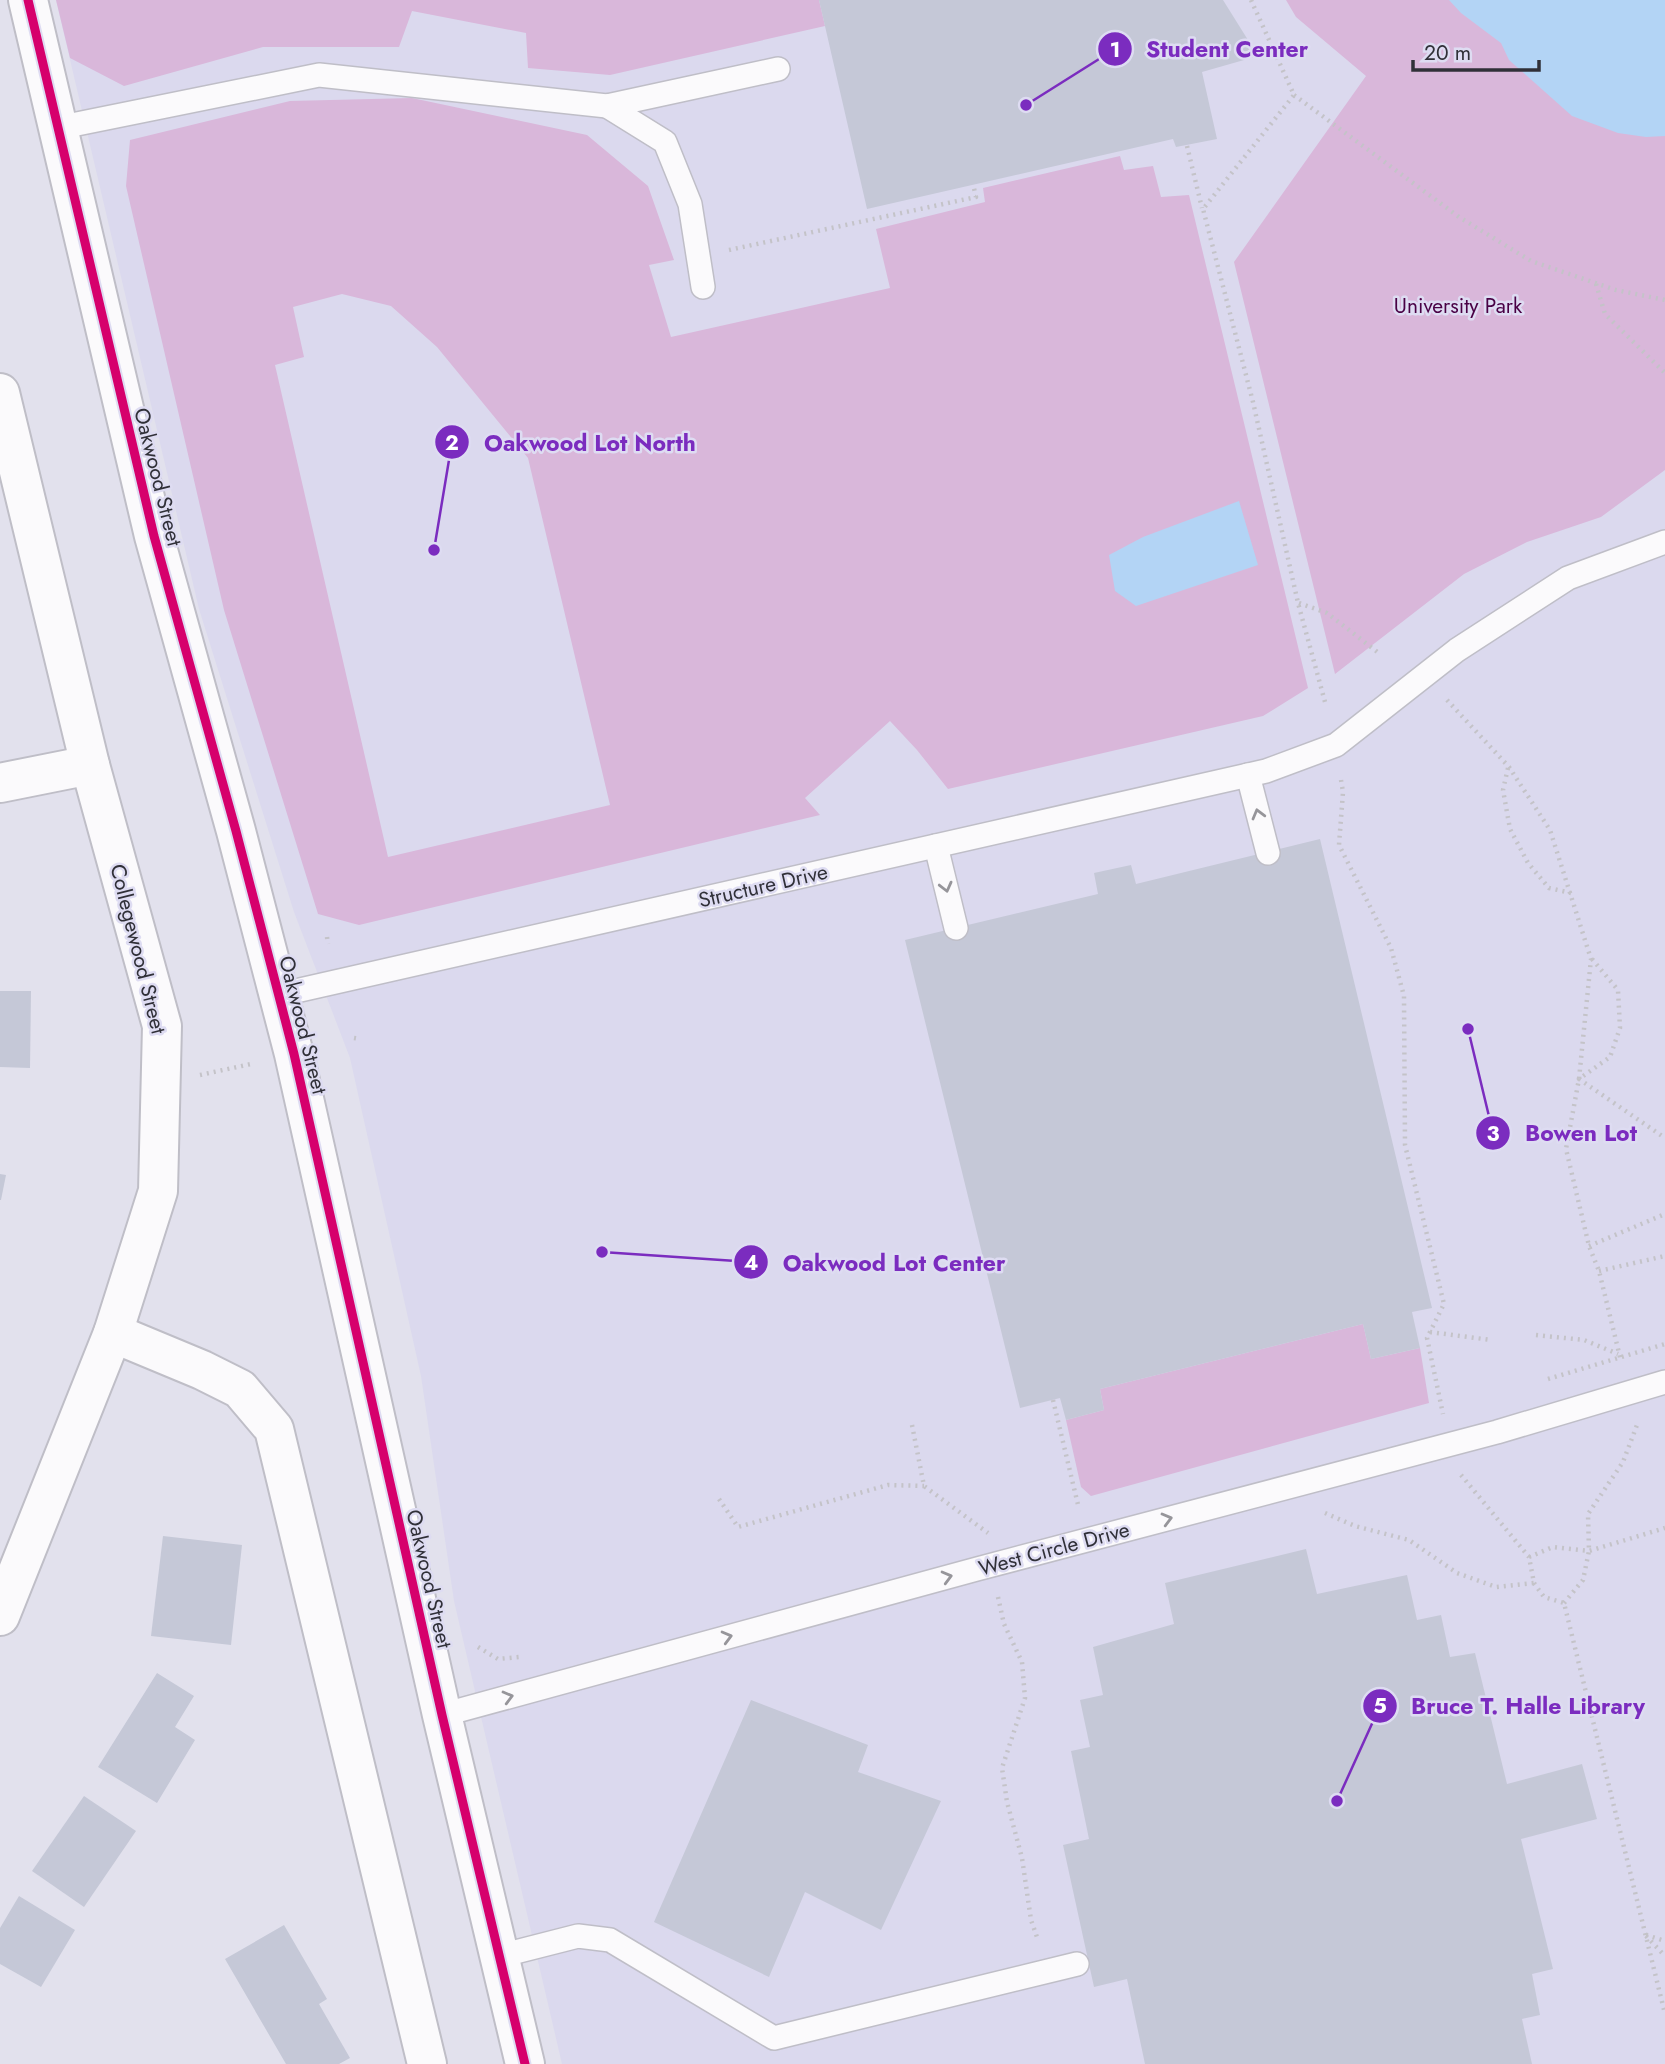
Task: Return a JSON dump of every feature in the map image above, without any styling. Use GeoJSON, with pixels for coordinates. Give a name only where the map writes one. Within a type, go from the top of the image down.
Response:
{"type":"FeatureCollection","features":[{"type":"Feature","properties":{"kind":"street","name":"Oakwood Street"},"geometry":{"type":"LineString","coordinates":[[28,0],[154,536],[294,1054],[442,1715],[525,2064]]}},
{"type":"Feature","properties":{"kind":"street","name":"Collegewood Street"},"geometry":{"type":"LineString","coordinates":[[0,393],[90,765],[162,1026],[158,1191],[113,1333],[0,1616]]}},
{"type":"Feature","properties":{"kind":"street"},"geometry":{"type":"LineString","coordinates":[[0,783],[90,765]]}},
{"type":"Feature","properties":{"kind":"street"},"geometry":{"type":"LineString","coordinates":[[113,1333],[240,1389],[274,1429],[427,2064]]}},
{"type":"Feature","properties":{"kind":"lane"},"geometry":{"type":"LineString","coordinates":[[57,128],[319,75],[607,106],[778,69]]}},
{"type":"Feature","properties":{"kind":"lane"},"geometry":{"type":"LineString","coordinates":[[607,106],[665,142],[690,204],[703,287]]}},
{"type":"Feature","properties":{"kind":"lane","name":"Structure Drive"},"geometry":{"type":"LineString","coordinates":[[278,995],[1266,771],[1336,745],[1457,650],[1568,578],[1665,542]]}},
{"type":"Feature","properties":{"kind":"lane"},"geometry":{"type":"LineString","coordinates":[[1248,775],[1268,853]]}},
{"type":"Feature","properties":{"kind":"lane"},"geometry":{"type":"LineString","coordinates":[[936,846],[956,928]]}},
{"type":"Feature","properties":{"kind":"lane","name":"West Circle Drive"},"geometry":{"type":"LineString","coordinates":[[442,1715],[990,1565],[1497,1432],[1665,1382]]}},
{"type":"Feature","properties":{"kind":"lane"},"geometry":{"type":"LineString","coordinates":[[499,1956],[578,1936],[610,1940],[774,2038],[1077,1964]]}},
{"type":"Feature","properties":{"kind":"path"},"geometry":{"type":"LineString","coordinates":[[1251,0],[1294,94],[1459,217],[1531,261],[1596,283],[1665,300]]}},
{"type":"Feature","properties":{"kind":"path"},"geometry":{"type":"LineString","coordinates":[[1203,209],[1294,94]]}},
{"type":"Feature","properties":{"kind":"path"},"geometry":{"type":"LineString","coordinates":[[1186,146],[1253,402],[1298,603],[1325,702]]}},
{"type":"Feature","properties":{"kind":"path"},"geometry":{"type":"LineString","coordinates":[[718,253],[976,197],[973,184]]}},
{"type":"Feature","properties":{"kind":"path"},"geometry":{"type":"LineString","coordinates":[[1596,283],[1605,314],[1665,373]]}},
{"type":"Feature","properties":{"kind":"path"},"geometry":{"type":"LineString","coordinates":[[1298,603],[1327,612],[1380,654]]}},
{"type":"Feature","properties":{"kind":"path"},"geometry":{"type":"LineString","coordinates":[[1447,700],[1509,767],[1550,830],[1591,959],[1579,1079],[1566,1149],[1589,1246],[1599,1271],[1622,1363]]}},
{"type":"Feature","properties":{"kind":"path"},"geometry":{"type":"LineString","coordinates":[[1509,767],[1503,790],[1510,830],[1528,863],[1549,888],[1572,893]]}},
{"type":"Feature","properties":{"kind":"path"},"geometry":{"type":"LineString","coordinates":[[1341,780],[1343,792],[1339,845],[1391,948],[1404,996],[1405,1145],[1444,1304],[1427,1338],[1444,1418]]}},
{"type":"Feature","properties":{"kind":"path"},"geometry":{"type":"LineString","coordinates":[[327,937],[328,944]]}},
{"type":"Feature","properties":{"kind":"path"},"geometry":{"type":"LineString","coordinates":[[1579,1079],[1610,1057],[1620,1028],[1618,990],[1591,959]]}},
{"type":"Feature","properties":{"kind":"path"},"geometry":{"type":"LineString","coordinates":[[354,1038],[360,1039]]}},
{"type":"Feature","properties":{"kind":"path"},"geometry":{"type":"LineString","coordinates":[[195,1076],[251,1065]]}},
{"type":"Feature","properties":{"kind":"path"},"geometry":{"type":"LineString","coordinates":[[1579,1079],[1665,1138]]}},
{"type":"Feature","properties":{"kind":"path"},"geometry":{"type":"LineString","coordinates":[[1589,1246],[1665,1214]]}},
{"type":"Feature","properties":{"kind":"path"},"geometry":{"type":"LineString","coordinates":[[1599,1271],[1665,1256]]}},
{"type":"Feature","properties":{"kind":"path"},"geometry":{"type":"LineString","coordinates":[[1430,1332],[1491,1339]]}},
{"type":"Feature","properties":{"kind":"path"},"geometry":{"type":"LineString","coordinates":[[1536,1335],[1584,1340],[1619,1355]]}},
{"type":"Feature","properties":{"kind":"path"},"geometry":{"type":"LineString","coordinates":[[1544,1380],[1619,1355],[1665,1344]]}},
{"type":"Feature","properties":{"kind":"path"},"geometry":{"type":"LineString","coordinates":[[1053,1400],[1079,1510]]}},
{"type":"Feature","properties":{"kind":"path"},"geometry":{"type":"LineString","coordinates":[[1564,1603],[1583,1580],[1589,1551],[1588,1514],[1623,1462],[1637,1424],[1635,1415]]}},
{"type":"Feature","properties":{"kind":"path"},"geometry":{"type":"LineString","coordinates":[[912,1425],[924,1486]]}},
{"type":"Feature","properties":{"kind":"path"},"geometry":{"type":"LineString","coordinates":[[1458,1472],[1529,1557],[1534,1583],[1544,1597],[1564,1603]]}},
{"type":"Feature","properties":{"kind":"path"},"geometry":{"type":"LineString","coordinates":[[719,1499],[738,1527],[888,1485],[924,1486],[989,1534]]}},
{"type":"Feature","properties":{"kind":"path"},"geometry":{"type":"LineString","coordinates":[[1314,1508],[1355,1525],[1409,1540],[1457,1573],[1496,1587],[1534,1583]]}},
{"type":"Feature","properties":{"kind":"path"},"geometry":{"type":"LineString","coordinates":[[1529,1557],[1553,1547],[1589,1551],[1665,1528]]}},
{"type":"Feature","properties":{"kind":"path"},"geometry":{"type":"LineString","coordinates":[[997,1593],[1004,1623],[1021,1662],[1025,1698],[1002,1768],[1007,1802],[1022,1858],[1031,1920],[1048,1971]]}},
{"type":"Feature","properties":{"kind":"path"},"geometry":{"type":"LineString","coordinates":[[1564,1603],[1665,2014]]}},
{"type":"Feature","properties":{"kind":"path"},"geometry":{"type":"LineString","coordinates":[[1645,1935],[1665,1941]]}},
{"type":"Feature","properties":{"kind":"path"},"geometry":{"type":"LineString","coordinates":[[1645,1935],[1665,1956]]}},
{"type":"Feature","properties":{"kind":"shaded area"},"geometry":{"type":"Polygon","coordinates":[[[56,0],[1665,0],[1665,2064],[562,2064],[454,1601],[421,1376],[350,1058],[294,912],[199,609],[56,0]]]}},
{"type":"Feature","properties":{"kind":"green space"},"geometry":{"type":"Polygon","coordinates":[[[56,0],[819,0],[825,26],[610,75],[528,68],[526,33],[412,11],[399,47],[263,47],[124,86],[70,58],[56,0]]]}},
{"type":"Feature","properties":{"kind":"green space","name":"University Park"},"geometry":{"type":"Polygon","coordinates":[[[1286,0],[1665,0],[1665,470],[1601,517],[1527,542],[1464,574],[1335,674],[1234,262],[1366,76],[1296,17],[1286,0]]]}},
{"type":"Feature","properties":{"kind":"green space"},"geometry":{"type":"Polygon","coordinates":[[[412,98],[587,135],[648,186],[674,260],[649,265],[671,337],[890,288],[876,229],[985,202],[983,188],[1120,156],[1124,170],[1153,166],[1161,197],[1189,195],[1308,688],[1263,716],[948,789],[890,721],[805,798],[820,815],[359,925],[318,914],[224,610],[126,186],[130,140],[290,101],[412,98]],[[342,294],[293,307],[304,357],[275,365],[388,857],[610,805],[528,458],[437,347],[391,306],[342,294]]]}},
{"type":"Feature","properties":{"kind":"green space"},"geometry":{"type":"Polygon","coordinates":[[[1363,1324],[1371,1359],[1420,1348],[1429,1403],[1091,1496],[1081,1487],[1066,1420],[1104,1410],[1100,1389],[1363,1324]]]}},
{"type":"Feature","properties":{"kind":"water"},"geometry":{"type":"Polygon","coordinates":[[[1449,0],[1665,0],[1665,136],[1646,137],[1618,133],[1572,116],[1509,60],[1501,43],[1461,13],[1449,0]]]}},
{"type":"Feature","properties":{"kind":"water"},"geometry":{"type":"Polygon","coordinates":[[[1239,501],[1258,565],[1136,606],[1115,591],[1109,555],[1143,537],[1239,501]]]}},
{"type":"Feature","properties":{"kind":"building"},"geometry":{"type":"Polygon","coordinates":[[[819,0],[1223,0],[1258,56],[1202,72],[1217,139],[1176,147],[1173,139],[867,209],[819,0]]]}},
{"type":"Feature","properties":{"kind":"building"},"geometry":{"type":"Polygon","coordinates":[[[1320,839],[1432,1308],[1412,1312],[1420,1348],[1371,1359],[1363,1324],[1100,1389],[1104,1410],[1066,1420],[1060,1398],[1020,1408],[905,940],[1098,894],[1094,873],[1131,865],[1136,884],[1320,839]]]}},
{"type":"Feature","properties":{"kind":"building"},"geometry":{"type":"Polygon","coordinates":[[[0,991],[31,991],[30,1068],[0,1067],[0,991]]]}},
{"type":"Feature","properties":{"kind":"building"},"geometry":{"type":"Polygon","coordinates":[[[0,1174],[6,1175],[1,1200],[0,1200],[0,1174]]]}},
{"type":"Feature","properties":{"kind":"building"},"geometry":{"type":"Polygon","coordinates":[[[163,1536],[242,1545],[231,1645],[151,1636],[163,1536]]]}},
{"type":"Feature","properties":{"kind":"building"},"geometry":{"type":"Polygon","coordinates":[[[1306,1549],[1317,1594],[1407,1575],[1417,1620],[1441,1615],[1450,1657],[1475,1653],[1507,1784],[1582,1764],[1597,1819],[1521,1839],[1553,1969],[1532,1974],[1540,2015],[1522,2019],[1532,2064],[1145,2064],[1127,1979],[1094,1987],[1063,1845],[1089,1839],[1071,1751],[1090,1747],[1080,1700],[1103,1695],[1093,1647],[1174,1624],[1165,1583],[1306,1549]]]}},
{"type":"Feature","properties":{"kind":"building"},"geometry":{"type":"Polygon","coordinates":[[[157,1673],[194,1696],[175,1727],[195,1740],[157,1803],[98,1767],[157,1673]]]}},
{"type":"Feature","properties":{"kind":"building"},"geometry":{"type":"Polygon","coordinates":[[[751,1700],[868,1745],[858,1772],[941,1801],[881,1930],[805,1892],[769,1977],[654,1922],[751,1700]]]}},
{"type":"Feature","properties":{"kind":"building"},"geometry":{"type":"Polygon","coordinates":[[[84,1796],[136,1831],[84,1907],[32,1871],[84,1796]]]}},
{"type":"Feature","properties":{"kind":"building"},"geometry":{"type":"Polygon","coordinates":[[[19,1896],[75,1930],[41,1987],[0,1964],[0,1928],[19,1896]]]}},
{"type":"Feature","properties":{"kind":"building"},"geometry":{"type":"Polygon","coordinates":[[[284,1925],[327,1999],[319,2004],[350,2058],[339,2064],[286,2064],[225,1959],[284,1925]]]}},
{"type":"Feature","properties":{"kind":"cycle path"},"geometry":{"type":"LineString","coordinates":[[28,0],[154,536],[236,831],[294,1054],[442,1715],[525,2064]]}},
{"type":"Feature","properties":{"kind":"place","name":"Student Center"},"geometry":{"type":"Point","coordinates":[1026,105]}},
{"type":"Feature","properties":{"kind":"place","name":"Oakwood Lot North"},"geometry":{"type":"Point","coordinates":[434,550]}},
{"type":"Feature","properties":{"kind":"place","name":"Bowen Lot"},"geometry":{"type":"Point","coordinates":[1468,1029]}},
{"type":"Feature","properties":{"kind":"place","name":"Oakwood Lot Center"},"geometry":{"type":"Point","coordinates":[602,1252]}},
{"type":"Feature","properties":{"kind":"place","name":"Bruce T. Halle Library"},"geometry":{"type":"Point","coordinates":[1337,1801]}}]}
